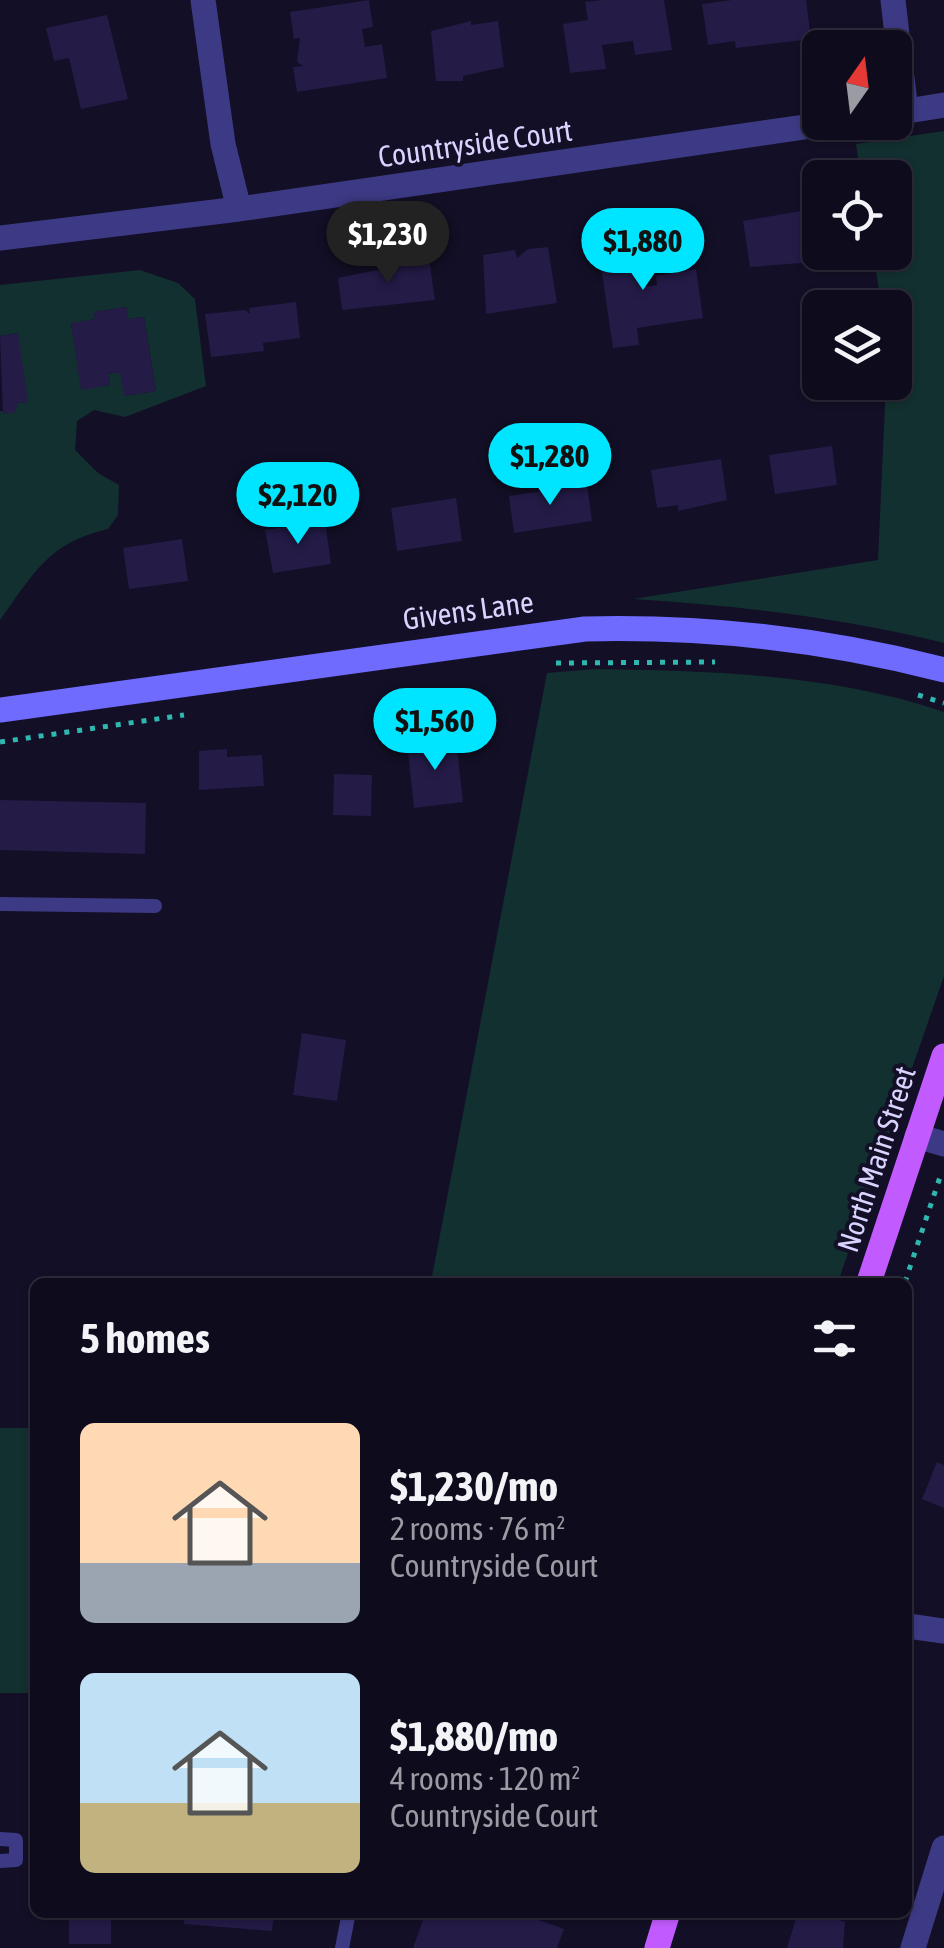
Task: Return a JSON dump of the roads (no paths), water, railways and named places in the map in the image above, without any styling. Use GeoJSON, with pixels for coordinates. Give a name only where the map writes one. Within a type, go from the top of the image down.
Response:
{"type":"FeatureCollection","features":[{"type":"Feature","properties":{"kind":"main road","name":"North Main Street"},"geometry":{"type":"LineString","coordinates":[[870,1278],[944,1056]]}},
{"type":"Feature","properties":{"kind":"main road"},"geometry":{"type":"LineString","coordinates":[[657,1948],[666,1918]]}},
{"type":"Feature","properties":{"kind":"street"},"geometry":{"type":"LineString","coordinates":[[203,0],[224,144],[239,209]]}},
{"type":"Feature","properties":{"kind":"street"},"geometry":{"type":"LineString","coordinates":[[893,0],[895,30]]}},
{"type":"Feature","properties":{"kind":"street"},"geometry":{"type":"LineString","coordinates":[[912,111],[944,105]]}},
{"type":"Feature","properties":{"kind":"street","name":"Countryside Court"},"geometry":{"type":"LineString","coordinates":[[0,238],[239,209],[802,127]]}},
{"type":"Feature","properties":{"kind":"street","name":"Givens Lane"},"geometry":{"type":"LineString","coordinates":[[0,710],[585,629],[662,627],[763,634],[852,647],[944,670]]}},
{"type":"Feature","properties":{"kind":"street"},"geometry":{"type":"LineString","coordinates":[[917,1136],[944,1144]]}},
{"type":"Feature","properties":{"kind":"street"},"geometry":{"type":"LineString","coordinates":[[912,1627],[944,1631]]}},
{"type":"Feature","properties":{"kind":"street"},"geometry":{"type":"LineString","coordinates":[[913,1948],[944,1848]]}},
{"type":"Feature","properties":{"kind":"lane"},"geometry":{"type":"LineString","coordinates":[[0,904],[156,906]]}},
{"type":"Feature","properties":{"kind":"lane"},"geometry":{"type":"LineString","coordinates":[[0,1839],[16,1840],[16,1860],[0,1861]]}},
{"type":"Feature","properties":{"kind":"lane"},"geometry":{"type":"LineString","coordinates":[[342,1948],[348,1918]]}}]}
